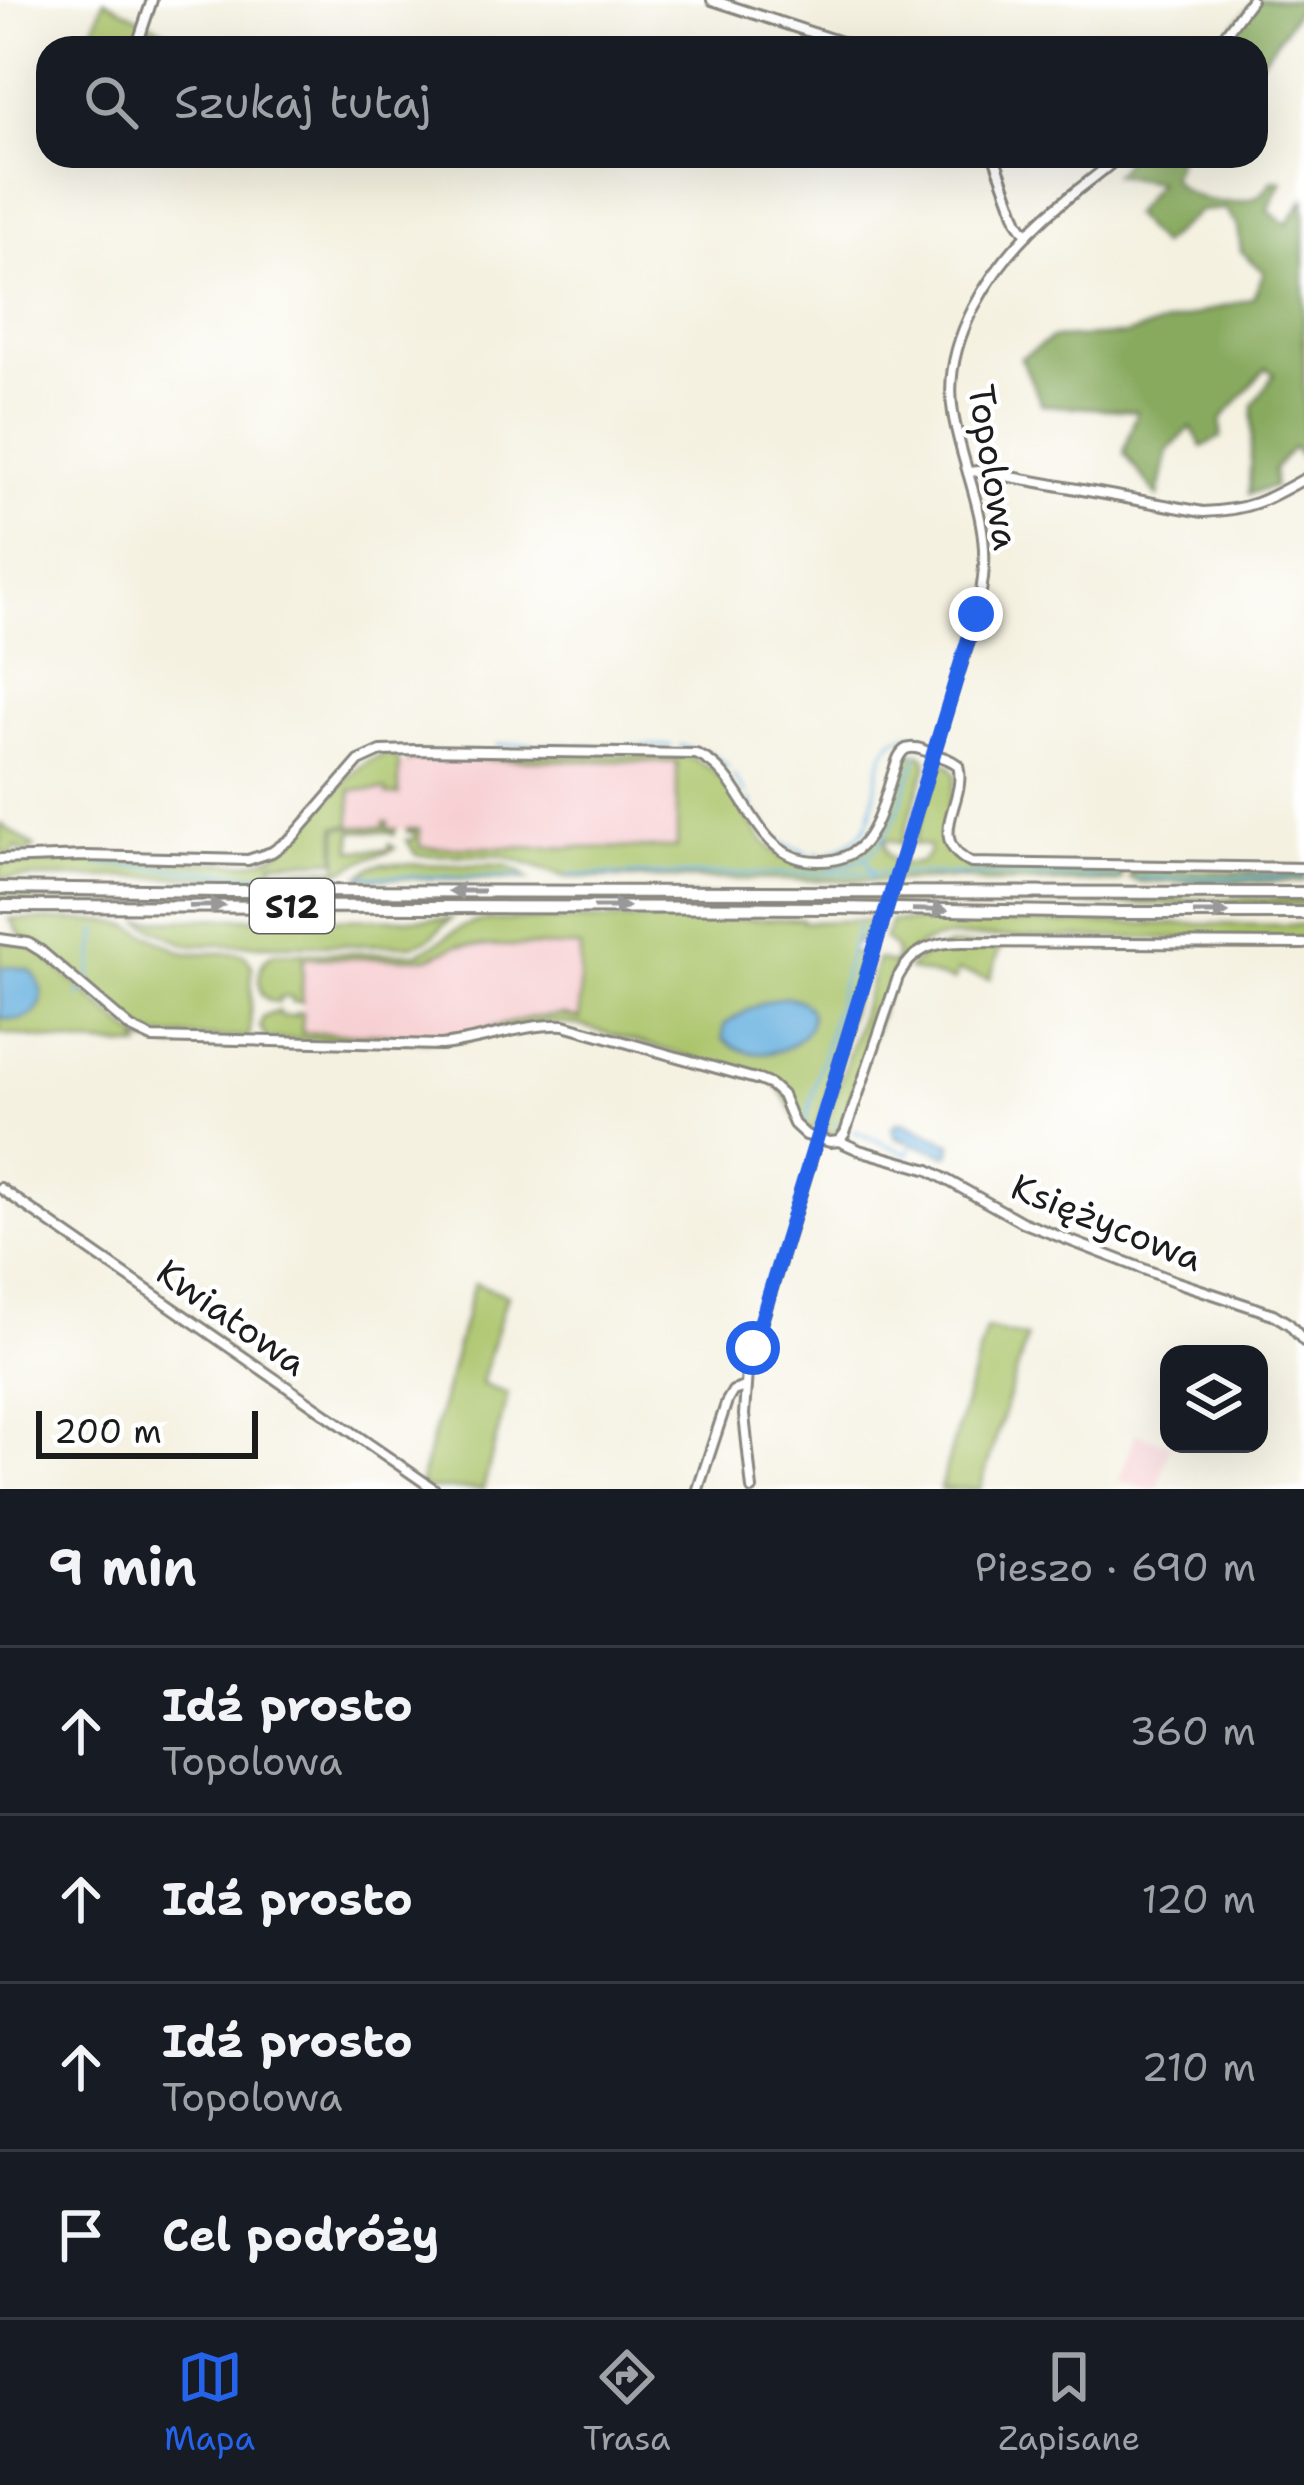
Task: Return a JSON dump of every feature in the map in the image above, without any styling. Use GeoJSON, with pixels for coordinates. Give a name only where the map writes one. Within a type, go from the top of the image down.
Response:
{"type":"FeatureCollection","features":[{"type":"Feature","properties":{"kind":"highway","name":"S12"},"geometry":{"type":"LineString","coordinates":[[0,888],[1304,892]]}},
{"type":"Feature","properties":{"kind":"highway","name":"S12"},"geometry":{"type":"LineString","coordinates":[[0,906],[1304,913]]}},
{"type":"Feature","properties":{"kind":"street"},"geometry":{"type":"LineString","coordinates":[[140,36],[152,0]]}},
{"type":"Feature","properties":{"kind":"street"},"geometry":{"type":"LineString","coordinates":[[712,0],[822,36]]}},
{"type":"Feature","properties":{"kind":"street"},"geometry":{"type":"LineString","coordinates":[[1224,36],[1251,0]]}},
{"type":"Feature","properties":{"kind":"street"},"geometry":{"type":"LineString","coordinates":[[998,168],[1027,235]]}},
{"type":"Feature","properties":{"kind":"street","name":"Topolowa"},"geometry":{"type":"LineString","coordinates":[[817,1138],[976,614],[984,573],[982,531],[952,412],[954,361],[962,335],[1001,264],[1055,208],[1105,168]]}},
{"type":"Feature","properties":{"kind":"street"},"geometry":{"type":"LineString","coordinates":[[968,472],[1203,512],[1265,502],[1304,479]]}},
{"type":"Feature","properties":{"kind":"street"},"geometry":{"type":"LineString","coordinates":[[0,859],[260,858],[288,842],[365,757],[387,750],[435,750],[699,755],[724,772],[776,847],[797,858],[829,860],[854,852],[873,833],[902,752],[914,748],[954,761],[959,768],[948,836],[956,854],[971,863],[1304,868]]}},
{"type":"Feature","properties":{"kind":"street"},"geometry":{"type":"LineString","coordinates":[[0,939],[28,943],[41,951],[131,1028],[152,1038],[441,1045],[565,1024],[766,1083],[782,1095],[798,1130],[817,1138],[760,1321],[745,1387],[752,1489]]}},
{"type":"Feature","properties":{"kind":"street"},"geometry":{"type":"LineString","coordinates":[[839,1141],[898,976],[911,957],[931,945],[963,941],[1304,944]]}},
{"type":"Feature","properties":{"kind":"street","name":"Księżycowa"},"geometry":{"type":"LineString","coordinates":[[817,1138],[929,1170],[1045,1232],[1273,1315],[1304,1341]]}},
{"type":"Feature","properties":{"kind":"street","name":"Kwiatowa"},"geometry":{"type":"LineString","coordinates":[[0,1188],[434,1489]]}},
{"type":"Feature","properties":{"kind":"street"},"geometry":{"type":"LineString","coordinates":[[698,1489],[727,1401],[733,1391],[745,1387]]}},
{"type":"Feature","properties":{"kind":"shaded area"},"geometry":{"type":"Polygon","coordinates":[[[396,758],[399,763],[411,759],[677,762],[677,848],[419,847],[418,829],[332,829],[332,802],[396,758]]]}},
{"type":"Feature","properties":{"kind":"shaded area"},"geometry":{"type":"Polygon","coordinates":[[[458,945],[581,947],[580,1020],[529,1018],[462,1035],[301,1033],[302,958],[428,958],[458,945]]]}},
{"type":"Feature","properties":{"kind":"shaded area"},"geometry":{"type":"Polygon","coordinates":[[[1136,1433],[1160,1441],[1160,1453],[1168,1453],[1158,1489],[1119,1480],[1136,1433]]]}},
{"type":"Feature","properties":{"kind":"green space"},"geometry":{"type":"Polygon","coordinates":[[[104,0],[173,35],[173,36],[91,36],[104,0]]]}},
{"type":"Feature","properties":{"kind":"green space"},"geometry":{"type":"Polygon","coordinates":[[[1255,0],[1304,0],[1268,52],[1268,36],[1226,36],[1255,0]]]}},
{"type":"Feature","properties":{"kind":"green space"},"geometry":{"type":"Polygon","coordinates":[[[1120,168],[1174,168],[1171,177],[1187,192],[1225,202],[1250,200],[1273,180],[1282,181],[1268,211],[1287,224],[1304,199],[1304,461],[1293,447],[1274,469],[1274,487],[1249,494],[1253,406],[1274,374],[1266,368],[1221,420],[1221,437],[1202,447],[1191,427],[1168,451],[1158,497],[1124,453],[1137,411],[1042,405],[1021,358],[1052,338],[1125,335],[1253,298],[1264,272],[1241,251],[1238,227],[1225,209],[1199,211],[1160,245],[1132,215],[1158,182],[1114,175],[1120,168]]]}},
{"type":"Feature","properties":{"kind":"green space"},"geometry":{"type":"Polygon","coordinates":[[[390,753],[399,763],[399,795],[387,795],[386,790],[351,790],[351,825],[336,826],[336,860],[272,862],[273,869],[338,868],[338,827],[384,827],[388,822],[388,829],[396,829],[394,835],[352,831],[352,850],[388,850],[389,844],[395,848],[333,874],[0,878],[0,863],[81,859],[246,863],[269,857],[304,828],[350,775],[390,753]]]}},
{"type":"Feature","properties":{"kind":"green space"},"geometry":{"type":"Polygon","coordinates":[[[910,753],[921,754],[926,768],[901,844],[885,839],[887,853],[895,861],[921,862],[928,854],[929,846],[914,844],[942,762],[956,775],[944,830],[950,852],[960,861],[976,869],[1118,870],[1122,879],[566,877],[503,856],[417,855],[406,840],[414,839],[414,832],[407,829],[419,829],[420,847],[677,848],[677,762],[411,759],[407,763],[411,754],[681,755],[704,764],[722,779],[774,851],[793,862],[840,862],[857,854],[879,830],[903,759],[910,753]]]}},
{"type":"Feature","properties":{"kind":"green space"},"geometry":{"type":"Polygon","coordinates":[[[0,824],[35,847],[20,852],[15,847],[12,855],[0,853],[0,824]]]}},
{"type":"Feature","properties":{"kind":"green space"},"geometry":{"type":"Polygon","coordinates":[[[382,864],[504,865],[528,879],[360,876],[382,864]]]}},
{"type":"Feature","properties":{"kind":"green space"},"geometry":{"type":"Polygon","coordinates":[[[1134,870],[1304,874],[1304,881],[1139,882],[1129,878],[1134,870]]]}},
{"type":"Feature","properties":{"kind":"green space"},"geometry":{"type":"Polygon","coordinates":[[[0,895],[965,898],[966,902],[972,898],[1304,899],[1304,905],[0,901],[0,895]]]}},
{"type":"Feature","properties":{"kind":"green space"},"geometry":{"type":"Polygon","coordinates":[[[10,919],[108,921],[130,926],[185,953],[245,955],[252,966],[250,1034],[245,1038],[155,1036],[130,1023],[41,945],[21,937],[10,919]]]}},
{"type":"Feature","properties":{"kind":"green space"},"geometry":{"type":"Polygon","coordinates":[[[451,919],[415,945],[187,945],[139,921],[451,919]]]}},
{"type":"Feature","properties":{"kind":"green space"},"geometry":{"type":"Polygon","coordinates":[[[487,920],[878,920],[872,939],[861,939],[852,947],[851,953],[867,957],[817,1125],[810,1131],[768,1079],[578,1025],[546,1022],[461,1040],[267,1039],[260,1027],[263,1017],[279,1011],[280,1016],[302,1013],[302,1033],[462,1035],[529,1018],[564,1015],[580,1019],[580,947],[458,945],[428,958],[303,958],[302,1002],[292,1002],[292,997],[270,1001],[262,995],[260,971],[275,953],[418,953],[467,925],[487,920]]]}},
{"type":"Feature","properties":{"kind":"green space"},"geometry":{"type":"Polygon","coordinates":[[[891,921],[1304,925],[1304,939],[954,937],[926,943],[911,952],[893,975],[842,1126],[833,1137],[825,1130],[878,959],[894,964],[895,949],[884,939],[891,921]]]}},
{"type":"Feature","properties":{"kind":"green space"},"geometry":{"type":"Polygon","coordinates":[[[0,942],[24,944],[39,952],[140,1038],[178,1048],[138,1041],[141,1047],[84,1044],[0,1033],[0,942]]]}},
{"type":"Feature","properties":{"kind":"green space"},"geometry":{"type":"Polygon","coordinates":[[[955,946],[1001,946],[990,979],[958,971],[954,981],[908,969],[929,953],[955,946]]]}},
{"type":"Feature","properties":{"kind":"green space"},"geometry":{"type":"Polygon","coordinates":[[[474,1283],[507,1295],[481,1384],[508,1394],[483,1489],[427,1489],[420,1484],[474,1283]]]}},
{"type":"Feature","properties":{"kind":"green space"},"geometry":{"type":"Polygon","coordinates":[[[986,1329],[1027,1338],[980,1489],[940,1489],[986,1329]]]}},
{"type":"Feature","properties":{"kind":"water"},"geometry":{"type":"Polygon","coordinates":[[[0,968],[30,970],[41,990],[38,1008],[24,1019],[0,1017],[0,968]]]}},
{"type":"Feature","properties":{"kind":"water"},"geometry":{"type":"Polygon","coordinates":[[[788,997],[805,1004],[811,1015],[798,1040],[764,1053],[744,1051],[723,1039],[724,1025],[762,1003],[788,997]]]}},
{"type":"Feature","properties":{"kind":"water"},"geometry":{"type":"Polygon","coordinates":[[[903,1122],[952,1144],[951,1152],[947,1155],[896,1138],[892,1129],[903,1122]]]}},
{"type":"Feature","properties":{"kind":"waterway"},"geometry":{"type":"LineString","coordinates":[[830,853],[863,831],[880,763],[893,741],[905,735],[925,736],[921,745]]}},
{"type":"Feature","properties":{"kind":"waterway"},"geometry":{"type":"LineString","coordinates":[[497,745],[533,744]]}},
{"type":"Feature","properties":{"kind":"waterway"},"geometry":{"type":"LineString","coordinates":[[541,745],[571,745]]}},
{"type":"Feature","properties":{"kind":"waterway"},"geometry":{"type":"LineString","coordinates":[[579,745],[597,746]]}},
{"type":"Feature","properties":{"kind":"waterway"},"geometry":{"type":"LineString","coordinates":[[606,746],[617,746]]}},
{"type":"Feature","properties":{"kind":"waterway"},"geometry":{"type":"LineString","coordinates":[[626,746],[671,746]]}},
{"type":"Feature","properties":{"kind":"waterway"},"geometry":{"type":"LineString","coordinates":[[680,746],[711,753]]}},
{"type":"Feature","properties":{"kind":"waterway"},"geometry":{"type":"LineString","coordinates":[[831,868],[859,862],[877,847],[892,823],[918,754]]}},
{"type":"Feature","properties":{"kind":"waterway"},"geometry":{"type":"LineString","coordinates":[[717,757],[728,767]]}},
{"type":"Feature","properties":{"kind":"waterway"},"geometry":{"type":"LineString","coordinates":[[733,775],[746,794]]}},
{"type":"Feature","properties":{"kind":"waterway"},"geometry":{"type":"LineString","coordinates":[[750,800],[754,809]]}},
{"type":"Feature","properties":{"kind":"waterway"},"geometry":{"type":"LineString","coordinates":[[759,816],[764,824]]}},
{"type":"Feature","properties":{"kind":"waterway"},"geometry":{"type":"LineString","coordinates":[[769,831],[782,843],[808,854]]}},
{"type":"Feature","properties":{"kind":"waterway"},"geometry":{"type":"LineString","coordinates":[[815,854],[822,854]]}},
{"type":"Feature","properties":{"kind":"waterway"},"geometry":{"type":"LineString","coordinates":[[864,856],[871,878]]}},
{"type":"Feature","properties":{"kind":"waterway"},"geometry":{"type":"LineString","coordinates":[[98,864],[329,875]]}},
{"type":"Feature","properties":{"kind":"waterway"},"geometry":{"type":"LineString","coordinates":[[568,875],[884,873],[1118,878]]}},
{"type":"Feature","properties":{"kind":"waterway"},"geometry":{"type":"LineString","coordinates":[[362,876],[524,877]]}},
{"type":"Feature","properties":{"kind":"waterway"},"geometry":{"type":"LineString","coordinates":[[1136,878],[1304,877]]}},
{"type":"Feature","properties":{"kind":"waterway"},"geometry":{"type":"LineString","coordinates":[[805,1125],[859,925]]}},
{"type":"Feature","properties":{"kind":"waterway"},"geometry":{"type":"LineString","coordinates":[[78,997],[89,985],[98,929]]}},
{"type":"Feature","properties":{"kind":"waterway"},"geometry":{"type":"LineString","coordinates":[[834,1124],[840,1126]]}},
{"type":"Feature","properties":{"kind":"waterway"},"geometry":{"type":"LineString","coordinates":[[854,1131],[908,1154],[912,1144]]}},
{"type":"Feature","properties":{"kind":"route"},"geometry":{"type":"LineString","coordinates":[[753,1348],[976,614]]}}]}
